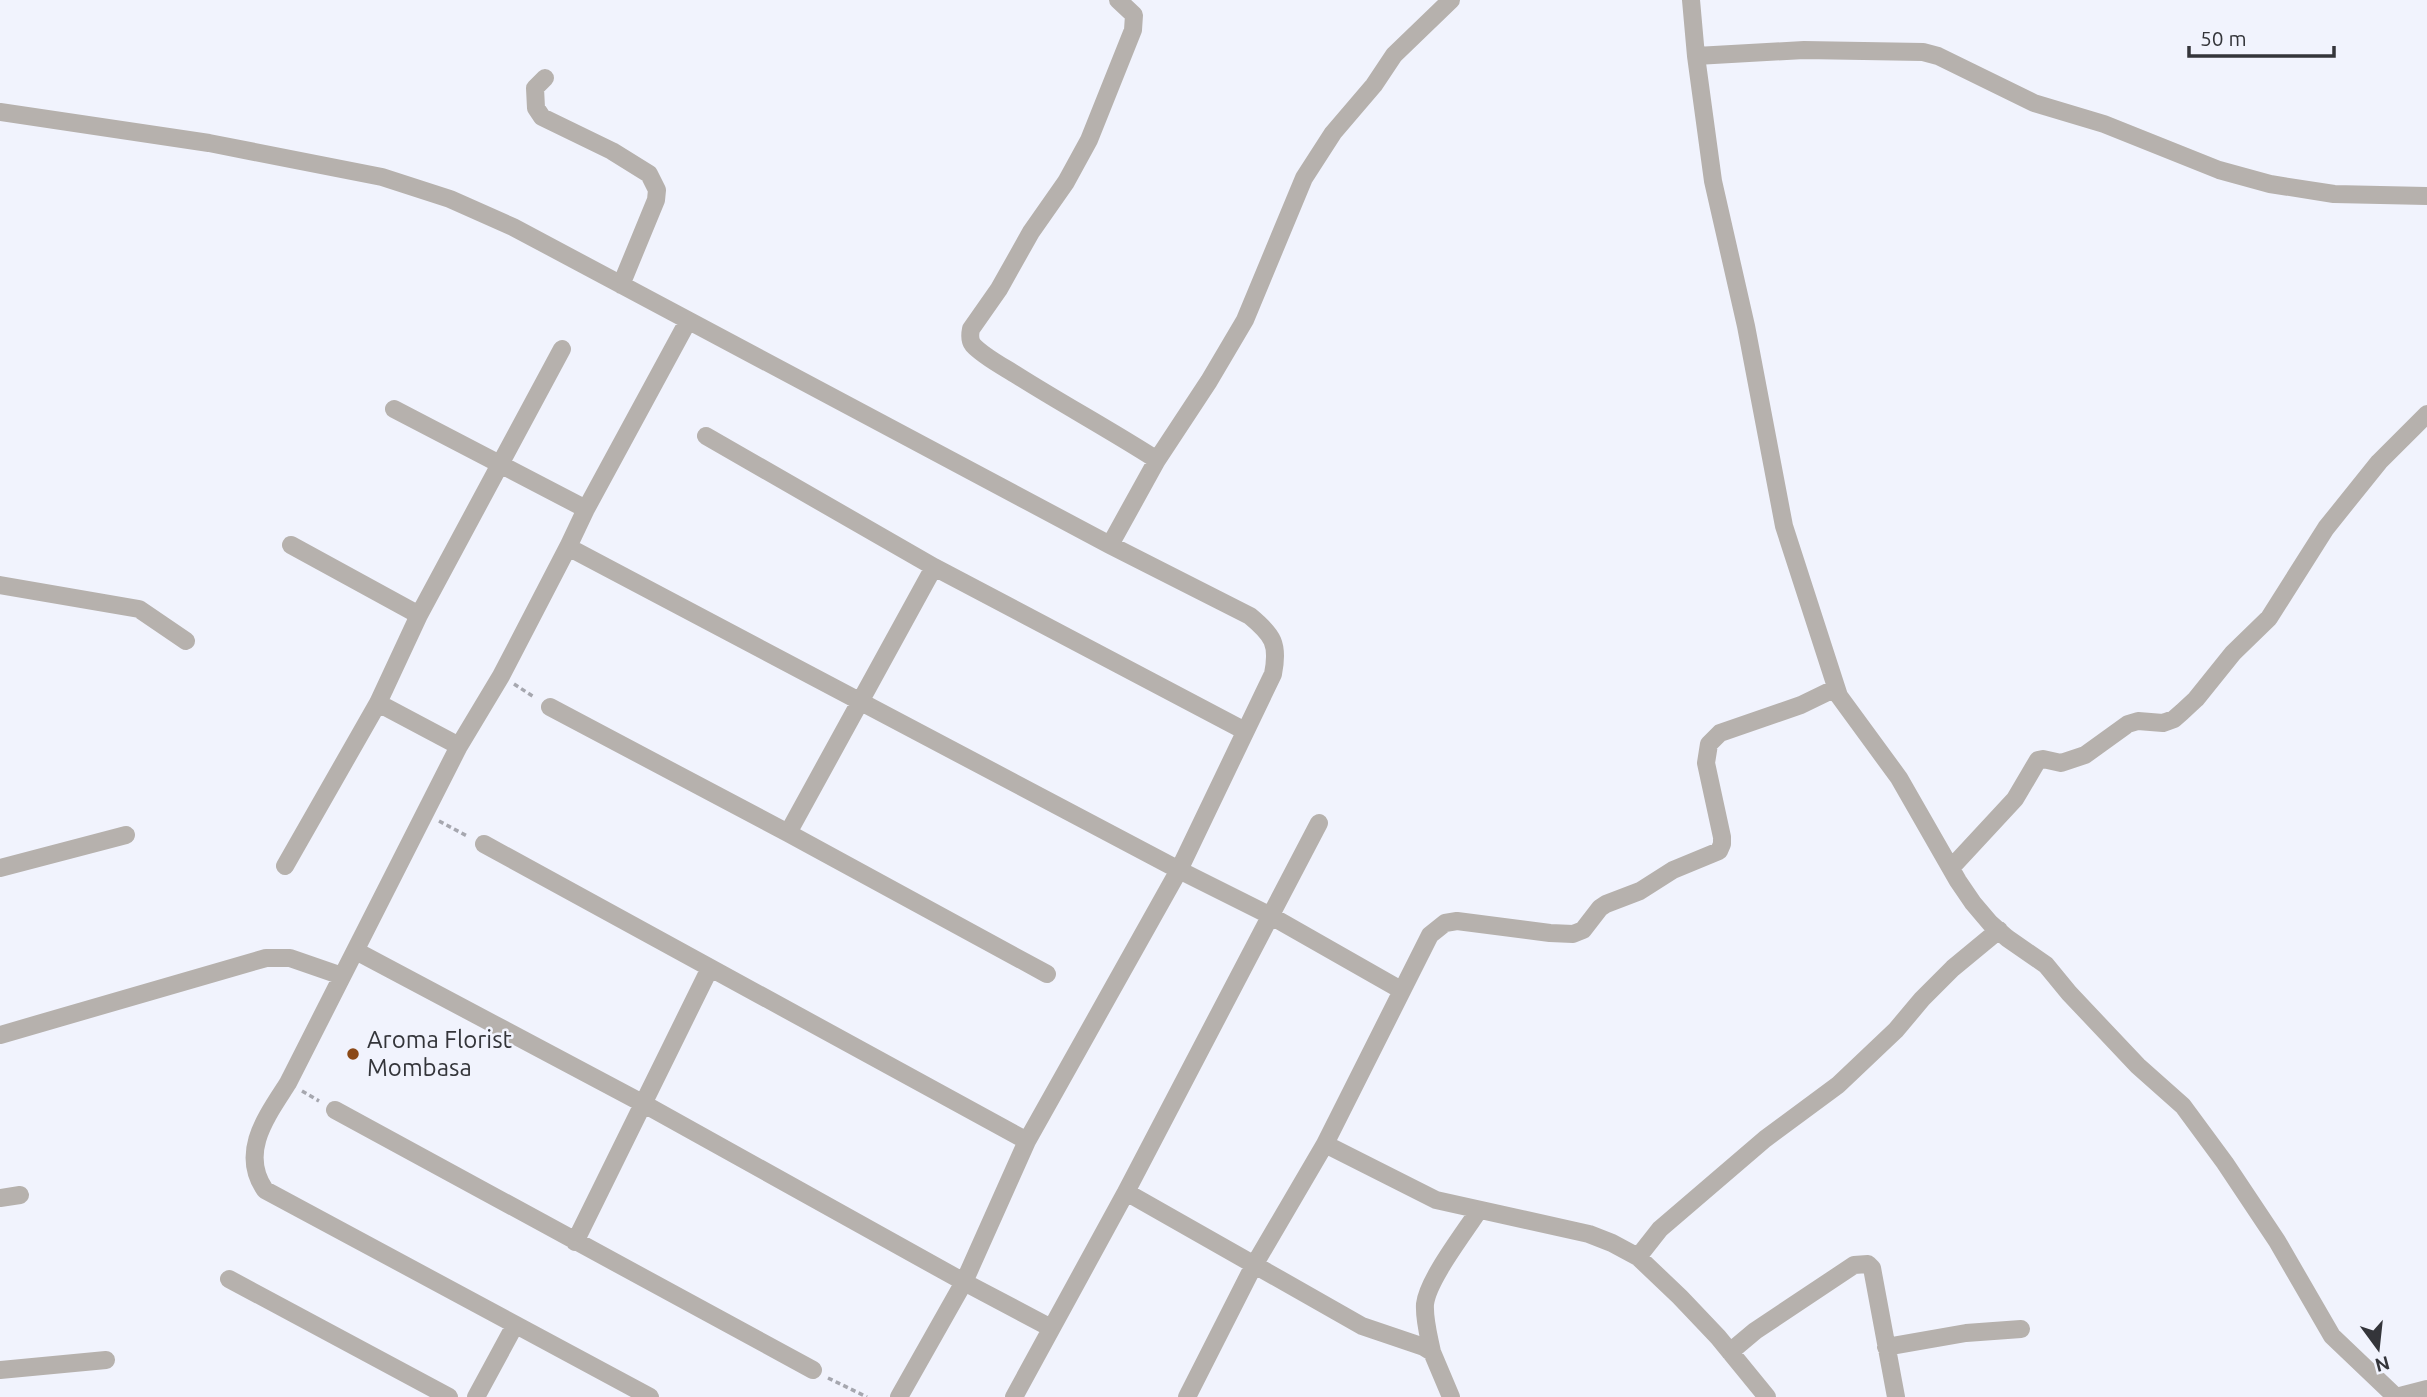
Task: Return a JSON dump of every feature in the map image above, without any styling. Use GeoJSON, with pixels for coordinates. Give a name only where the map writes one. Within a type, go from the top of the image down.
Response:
{"type":"FeatureCollection","features":[{"type":"Feature","properties":{"kind":"street"},"geometry":{"type":"LineString","coordinates":[[1118,0],[1134,15],[1133,30],[1088,140],[1066,182],[1031,232],[999,289],[971,329],[970,337],[973,345],[997,362],[1157,460]]}},
{"type":"Feature","properties":{"kind":"street"},"geometry":{"type":"LineString","coordinates":[[1110,545],[1157,460],[1245,320],[1275,252],[1291,205],[1314,162],[1402,45],[1451,0]]}},
{"type":"Feature","properties":{"kind":"street"},"geometry":{"type":"LineString","coordinates":[[1691,0],[1713,181],[1746,326],[1784,526],[1836,688],[1899,778],[1973,903],[1998,930],[2046,965],[2068,993],[2138,1066],[2183,1106],[2277,1241],[2332,1336],[2396,1397],[2427,1389]]}},
{"type":"Feature","properties":{"kind":"street"},"geometry":{"type":"LineString","coordinates":[[1696,56],[1804,50],[1923,52],[1938,56],[2034,103],[2104,124],[2219,170],[2270,184],[2334,194],[2427,196]]}},
{"type":"Feature","properties":{"kind":"street"},"geometry":{"type":"LineString","coordinates":[[545,78],[535,89],[536,108],[542,117],[612,151],[649,174],[654,181],[656,200],[621,285]]}},
{"type":"Feature","properties":{"kind":"street"},"geometry":{"type":"LineString","coordinates":[[0,112],[209,143],[407,183],[492,217],[1110,545],[1250,616],[1266,629],[1275,643],[1273,674],[1179,870],[1027,1142],[964,1282],[899,1397]]}},
{"type":"Feature","properties":{"kind":"street"},"geometry":{"type":"LineString","coordinates":[[650,1397],[265,1190],[255,1169],[255,1145],[259,1129],[288,1083],[458,746],[501,676],[586,509],[688,321]]}},
{"type":"Feature","properties":{"kind":"street"},"geometry":{"type":"LineString","coordinates":[[285,866],[378,703],[419,615],[562,349]]}},
{"type":"Feature","properties":{"kind":"street"},"geometry":{"type":"LineString","coordinates":[[394,409],[586,509]]}},
{"type":"Feature","properties":{"kind":"street"},"geometry":{"type":"LineString","coordinates":[[1951,868],[2015,799],[2038,760],[2061,763],[2085,755],[2128,723],[2138,720],[2163,723],[2174,719],[2189,706],[2233,653],[2269,618],[2326,528],[2379,462],[2427,414]]}},
{"type":"Feature","properties":{"kind":"street"},"geometry":{"type":"LineString","coordinates":[[706,436],[934,567],[1245,731]]}},
{"type":"Feature","properties":{"kind":"street"},"geometry":{"type":"LineString","coordinates":[[291,545],[419,615]]}},
{"type":"Feature","properties":{"kind":"street"},"geometry":{"type":"LineString","coordinates":[[568,547],[1271,916],[1401,990]]}},
{"type":"Feature","properties":{"kind":"street"},"geometry":{"type":"LineString","coordinates":[[788,833],[934,567]]}},
{"type":"Feature","properties":{"kind":"street"},"geometry":{"type":"LineString","coordinates":[[0,585],[139,609],[186,641]]}},
{"type":"Feature","properties":{"kind":"street"},"geometry":{"type":"LineString","coordinates":[[1187,1397],[1253,1267],[1325,1144],[1430,935],[1445,923],[1457,921],[1550,933],[1573,933],[1583,930],[1606,904],[1640,891],[1673,870],[1719,851],[1723,844],[1722,837],[1706,763],[1709,744],[1720,733],[1801,705],[1836,688]]}},
{"type":"Feature","properties":{"kind":"street"},"geometry":{"type":"LineString","coordinates":[[378,703],[458,746]]}},
{"type":"Feature","properties":{"kind":"street"},"geometry":{"type":"LineString","coordinates":[[550,707],[1047,974]]}},
{"type":"Feature","properties":{"kind":"street"},"geometry":{"type":"LineString","coordinates":[[1014,1397],[1126,1192],[1319,823]]}},
{"type":"Feature","properties":{"kind":"street"},"geometry":{"type":"LineString","coordinates":[[0,868],[126,835]]}},
{"type":"Feature","properties":{"kind":"street"},"geometry":{"type":"LineString","coordinates":[[484,844],[1027,1142]]}},
{"type":"Feature","properties":{"kind":"street"},"geometry":{"type":"LineString","coordinates":[[1638,1257],[1660,1229],[1765,1139],[1838,1086],[1896,1030],[1945,976],[1998,930]]}},
{"type":"Feature","properties":{"kind":"street"},"geometry":{"type":"LineString","coordinates":[[356,951],[644,1104],[1051,1328]]}},
{"type":"Feature","properties":{"kind":"street"},"geometry":{"type":"LineString","coordinates":[[0,1035],[265,958],[289,958],[342,976]]}},
{"type":"Feature","properties":{"kind":"street"},"geometry":{"type":"LineString","coordinates":[[575,1242],[710,968]]}},
{"type":"Feature","properties":{"kind":"street"},"geometry":{"type":"LineString","coordinates":[[335,1110],[813,1370]]}},
{"type":"Feature","properties":{"kind":"street"},"geometry":{"type":"LineString","coordinates":[[1325,1144],[1436,1200],[1589,1234],[1612,1242],[1638,1257],[1680,1297],[1767,1397]]}},
{"type":"Feature","properties":{"kind":"street"},"geometry":{"type":"LineString","coordinates":[[1126,1192],[1253,1267],[1362,1326],[1416,1343],[1432,1352]]}},
{"type":"Feature","properties":{"kind":"street"},"geometry":{"type":"LineString","coordinates":[[0,1198],[20,1195]]}},
{"type":"Feature","properties":{"kind":"street"},"geometry":{"type":"LineString","coordinates":[[1451,1397],[1432,1352],[1425,1304],[1430,1287],[1479,1210]]}},
{"type":"Feature","properties":{"kind":"street"},"geometry":{"type":"LineString","coordinates":[[1730,1352],[1755,1331],[1810,1294],[1854,1265],[1863,1263],[1872,1268],[1896,1397]]}},
{"type":"Feature","properties":{"kind":"street"},"geometry":{"type":"LineString","coordinates":[[229,1279],[449,1397]]}},
{"type":"Feature","properties":{"kind":"street"},"geometry":{"type":"LineString","coordinates":[[475,1397],[515,1325]]}},
{"type":"Feature","properties":{"kind":"street"},"geometry":{"type":"LineString","coordinates":[[1886,1347],[1966,1333],[2021,1329]]}},
{"type":"Feature","properties":{"kind":"street"},"geometry":{"type":"LineString","coordinates":[[0,1370],[106,1360]]}},
{"type":"Feature","properties":{"kind":"path"},"geometry":{"type":"LineString","coordinates":[[501,676],[550,707]]}},
{"type":"Feature","properties":{"kind":"path"},"geometry":{"type":"LineString","coordinates":[[425,813],[484,844]]}},
{"type":"Feature","properties":{"kind":"path"},"geometry":{"type":"LineString","coordinates":[[288,1083],[335,1110]]}},
{"type":"Feature","properties":{"kind":"path"},"geometry":{"type":"LineString","coordinates":[[813,1370],[867,1397]]}},
{"type":"Feature","properties":{"kind":"place","name":"Aroma Florist Mombasa"},"geometry":{"type":"Point","coordinates":[353,1054]}}]}
